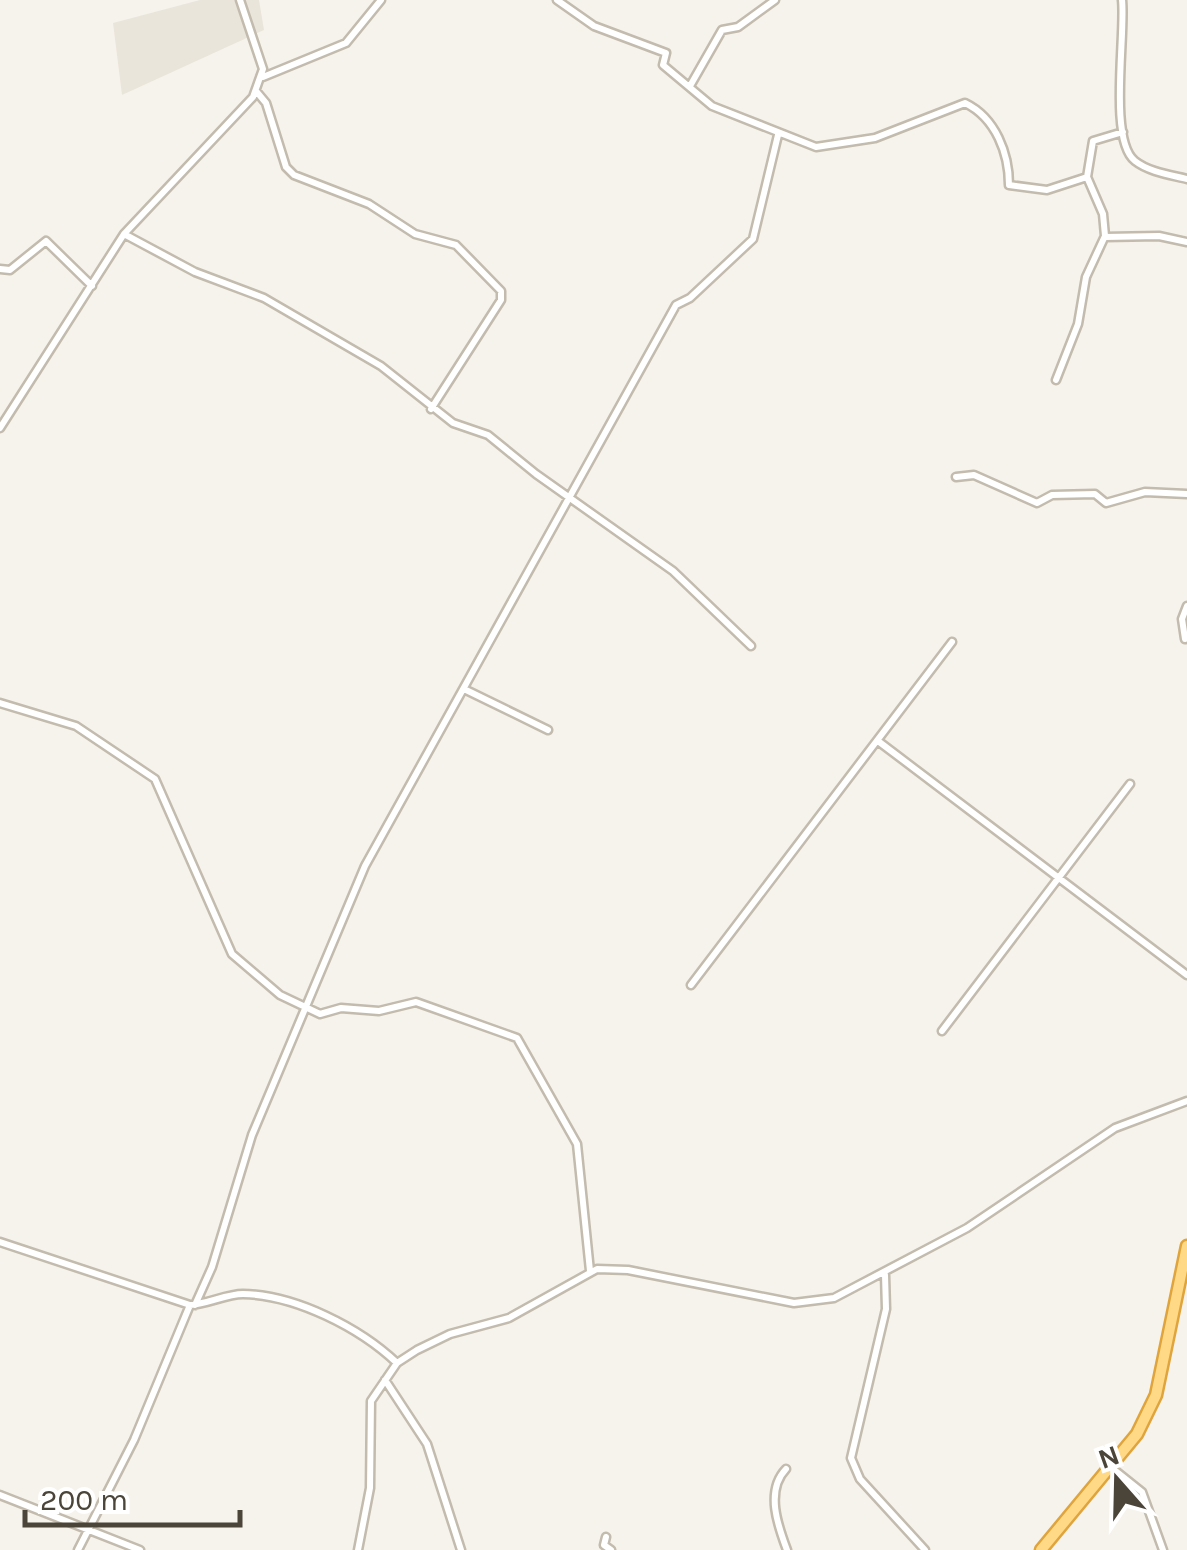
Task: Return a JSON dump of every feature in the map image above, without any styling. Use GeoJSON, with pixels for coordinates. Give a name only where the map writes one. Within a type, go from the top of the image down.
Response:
{"type":"FeatureCollection","features":[{"type":"Feature","properties":{"kind":"highway"},"geometry":{"type":"LineString","coordinates":[[1041,1550],[1112,1468],[1137,1434],[1156,1395],[1187,1246]]}},
{"type":"Feature","properties":{"kind":"street"},"geometry":{"type":"LineString","coordinates":[[0,428],[124,234],[256,92],[263,77],[260,52],[240,0]]}},
{"type":"Feature","properties":{"kind":"street"},"geometry":{"type":"LineString","coordinates":[[263,77],[346,43],[382,0]]}},
{"type":"Feature","properties":{"kind":"street"},"geometry":{"type":"LineString","coordinates":[[557,0],[594,26],[666,53],[664,65],[712,106],[778,136],[829,147],[888,134],[966,103],[998,136],[1011,187],[1047,190],[1087,177]]}},
{"type":"Feature","properties":{"kind":"street"},"geometry":{"type":"LineString","coordinates":[[690,86],[722,30],[738,27],[775,0]]}},
{"type":"Feature","properties":{"kind":"street"},"geometry":{"type":"LineString","coordinates":[[1122,0],[1123,132],[1134,160],[1187,179]]}},
{"type":"Feature","properties":{"kind":"street"},"geometry":{"type":"LineString","coordinates":[[256,92],[266,103],[286,167],[294,175],[369,204],[416,234],[456,245],[501,291],[501,300],[431,409]]}},
{"type":"Feature","properties":{"kind":"street"},"geometry":{"type":"LineString","coordinates":[[1056,380],[1080,318],[1086,277],[1105,237],[1103,214],[1087,177],[1093,141],[1123,132]]}},
{"type":"Feature","properties":{"kind":"street"},"geometry":{"type":"LineString","coordinates":[[78,1550],[134,1440],[210,1273],[252,1136],[365,866],[676,305],[690,298],[752,238],[778,136]]}},
{"type":"Feature","properties":{"kind":"street"},"geometry":{"type":"LineString","coordinates":[[124,234],[194,272],[278,306],[381,366],[431,409],[461,427],[488,435],[673,570],[751,646]]}},
{"type":"Feature","properties":{"kind":"street"},"geometry":{"type":"LineString","coordinates":[[1105,237],[1159,236],[1187,242]]}},
{"type":"Feature","properties":{"kind":"street"},"geometry":{"type":"LineString","coordinates":[[0,268],[10,270],[46,241],[92,286]]}},
{"type":"Feature","properties":{"kind":"street"},"geometry":{"type":"LineString","coordinates":[[956,478],[974,475],[1037,503],[1057,494],[1095,494],[1106,503],[1145,492],[1187,494]]}},
{"type":"Feature","properties":{"kind":"street"},"geometry":{"type":"LineString","coordinates":[[1184,639],[1182,619],[1187,606]]}},
{"type":"Feature","properties":{"kind":"street"},"geometry":{"type":"LineString","coordinates":[[691,985],[952,642]]}},
{"type":"Feature","properties":{"kind":"street"},"geometry":{"type":"LineString","coordinates":[[464,689],[548,730]]}},
{"type":"Feature","properties":{"kind":"street"},"geometry":{"type":"LineString","coordinates":[[0,703],[76,726],[158,782],[232,954],[253,975],[304,1010],[320,1014],[341,1008],[374,1011],[416,1002],[517,1038],[577,1144],[590,1270]]}},
{"type":"Feature","properties":{"kind":"street"},"geometry":{"type":"LineString","coordinates":[[878,741],[1187,975]]}},
{"type":"Feature","properties":{"kind":"street"},"geometry":{"type":"LineString","coordinates":[[942,1031],[1130,784]]}},
{"type":"Feature","properties":{"kind":"street"},"geometry":{"type":"LineString","coordinates":[[358,1550],[370,1488],[370,1409],[397,1364],[450,1334],[518,1314],[590,1270],[628,1270],[806,1304],[834,1298],[885,1275],[966,1228],[1115,1128],[1187,1101]]}},
{"type":"Feature","properties":{"kind":"street"},"geometry":{"type":"LineString","coordinates":[[0,1242],[193,1305],[240,1294],[298,1306],[366,1338],[397,1364]]}},
{"type":"Feature","properties":{"kind":"street"},"geometry":{"type":"LineString","coordinates":[[885,1275],[886,1309],[850,1458],[860,1479],[925,1550]]}},
{"type":"Feature","properties":{"kind":"street"},"geometry":{"type":"LineString","coordinates":[[385,1380],[427,1444],[462,1550]]}},
{"type":"Feature","properties":{"kind":"street"},"geometry":{"type":"LineString","coordinates":[[1112,1468],[1142,1492],[1162,1550]]}},
{"type":"Feature","properties":{"kind":"street"},"geometry":{"type":"LineString","coordinates":[[786,1470],[778,1480],[774,1511],[788,1550]]}},
{"type":"Feature","properties":{"kind":"street"},"geometry":{"type":"LineString","coordinates":[[0,1496],[140,1550]]}},
{"type":"Feature","properties":{"kind":"street"},"geometry":{"type":"LineString","coordinates":[[606,1537],[604,1546],[611,1550]]}},
{"type":"Feature","properties":{"kind":"shaded area"},"geometry":{"type":"Polygon","coordinates":[[[200,0],[259,0],[264,30],[122,95],[113,23],[200,0]]]}}]}
